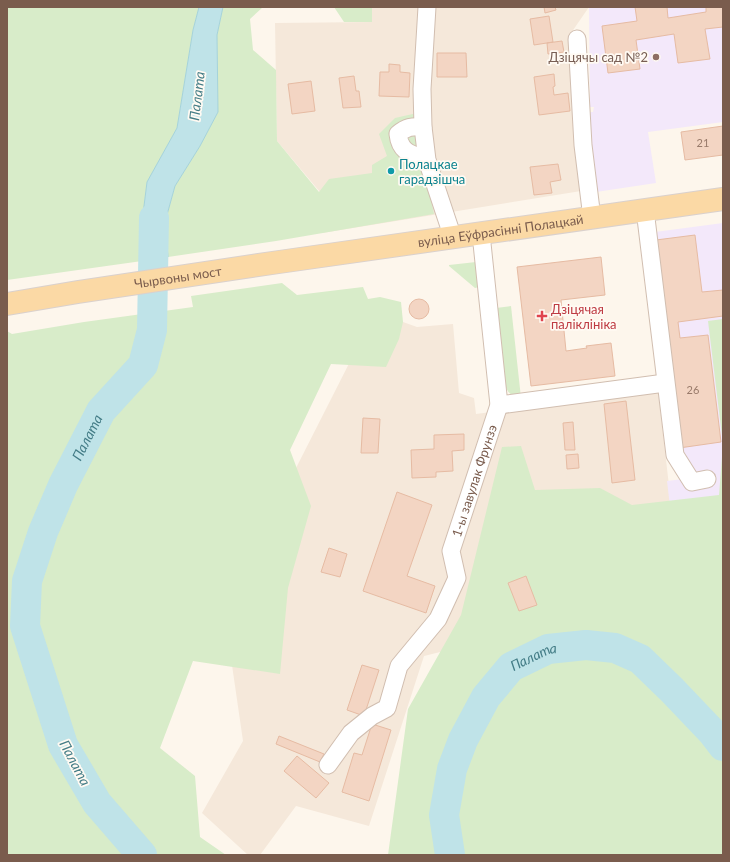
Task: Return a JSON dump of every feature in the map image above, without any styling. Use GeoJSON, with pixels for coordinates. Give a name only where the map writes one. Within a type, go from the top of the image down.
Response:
{"type":"FeatureCollection","features":[{"type":"Feature","properties":{"kind":"main road","name":"вуліца Еўфрасінні Полацкай"},"geometry":{"type":"LineString","coordinates":[[279,262],[723,199]]}},
{"type":"Feature","properties":{"kind":"main road","name":"Чырвоны мост"},"geometry":{"type":"LineString","coordinates":[[7,304],[279,262]]}},
{"type":"Feature","properties":{"kind":"street"},"geometry":{"type":"LineString","coordinates":[[427,7],[422,89],[423,127],[427,160],[452,238]]}},
{"type":"Feature","properties":{"kind":"street"},"geometry":{"type":"LineString","coordinates":[[577,39],[583,145],[592,218]]}},
{"type":"Feature","properties":{"kind":"street"},"geometry":{"type":"LineString","coordinates":[[423,127],[413,126],[405,128],[398,134],[399,142],[403,149],[427,160]]}},
{"type":"Feature","properties":{"kind":"street"},"geometry":{"type":"LineString","coordinates":[[645,210],[675,455],[692,482],[707,479]]}},
{"type":"Feature","properties":{"kind":"street","name":"1-ы завулак Фрунзэ"},"geometry":{"type":"LineString","coordinates":[[328,765],[351,733],[372,716],[387,708],[399,666],[438,619],[457,578],[452,551],[499,405],[481,234]]}},
{"type":"Feature","properties":{"kind":"street"},"geometry":{"type":"LineString","coordinates":[[499,405],[665,383]]}},
{"type":"Feature","properties":{"kind":"shaded area"},"geometry":{"type":"Polygon","coordinates":[[[372,7],[589,7],[569,36],[581,191],[322,233],[320,192],[277,141],[275,23],[372,22],[372,7]]]}},
{"type":"Feature","properties":{"kind":"shaded area","name":"Дзіцячы сад №2"},"geometry":{"type":"Polygon","coordinates":[[[589,7],[723,7],[723,122],[648,132],[656,183],[596,192],[590,144],[590,112],[593,112],[594,107],[590,107],[589,7]]]}},
{"type":"Feature","properties":{"kind":"shaded area"},"geometry":{"type":"Polygon","coordinates":[[[723,223],[723,649],[685,634],[667,481],[683,479],[655,232],[723,223]]]}},
{"type":"Feature","properties":{"kind":"shaded area"},"geometry":{"type":"Polygon","coordinates":[[[403,322],[417,327],[453,324],[459,393],[474,398],[476,414],[658,390],[672,512],[521,632],[424,656],[369,826],[296,806],[260,855],[248,855],[202,813],[243,741],[224,610],[364,334],[403,322]]]}},
{"type":"Feature","properties":{"kind":"green space"},"geometry":{"type":"Polygon","coordinates":[[[7,7],[199,7],[193,30],[177,128],[147,182],[141,230],[142,261],[7,280],[7,7]]]}},
{"type":"Feature","properties":{"kind":"green space"},"geometry":{"type":"Polygon","coordinates":[[[223,7],[263,7],[250,19],[253,50],[276,70],[277,141],[319,192],[329,179],[372,173],[372,165],[387,156],[379,134],[395,118],[417,113],[425,171],[434,214],[276,241],[168,257],[165,222],[175,186],[200,146],[218,112],[217,35],[223,7]]]}},
{"type":"Feature","properties":{"kind":"green space"},"geometry":{"type":"Polygon","coordinates":[[[334,7],[372,7],[372,22],[344,22],[334,7]]]}},
{"type":"Feature","properties":{"kind":"green space"},"geometry":{"type":"Polygon","coordinates":[[[476,262],[479,287],[475,288],[449,266],[449,265],[476,262]]]}},
{"type":"Feature","properties":{"kind":"green space"},"geometry":{"type":"Polygon","coordinates":[[[282,283],[297,295],[363,287],[368,299],[380,297],[401,302],[403,322],[399,339],[386,367],[331,364],[290,450],[311,506],[288,588],[280,674],[193,661],[160,748],[195,776],[200,837],[226,855],[7,855],[7,331],[12,334],[84,322],[193,307],[191,296],[282,283]]]}},
{"type":"Feature","properties":{"kind":"green space"},"geometry":{"type":"Polygon","coordinates":[[[511,306],[521,398],[511,394],[505,385],[496,308],[511,306]]]}},
{"type":"Feature","properties":{"kind":"green space"},"geometry":{"type":"Polygon","coordinates":[[[723,319],[723,444],[708,321],[723,319]]]}},
{"type":"Feature","properties":{"kind":"green space"},"geometry":{"type":"Polygon","coordinates":[[[723,444],[723,855],[388,855],[408,709],[461,615],[502,447],[521,446],[535,490],[600,488],[632,505],[719,495],[723,444]]]}},
{"type":"Feature","properties":{"kind":"water"},"geometry":{"type":"Polygon","coordinates":[[[199,7],[223,7],[217,35],[218,112],[200,146],[175,186],[165,222],[168,257],[142,261],[141,230],[147,182],[177,128],[193,30],[199,7]]]}},
{"type":"Feature","properties":{"kind":"building"},"geometry":{"type":"Polygon","coordinates":[[[544,7],[555,7],[556,10],[545,13],[544,7]]]}},
{"type":"Feature","properties":{"kind":"building"},"geometry":{"type":"Polygon","coordinates":[[[635,7],[667,7],[668,18],[706,12],[706,7],[723,7],[723,27],[705,29],[710,59],[678,63],[674,34],[636,40],[640,69],[608,73],[602,26],[637,21],[635,7]]]}},
{"type":"Feature","properties":{"kind":"building"},"geometry":{"type":"Polygon","coordinates":[[[549,16],[553,42],[534,45],[530,19],[549,16]]]}},
{"type":"Feature","properties":{"kind":"building"},"geometry":{"type":"Polygon","coordinates":[[[562,41],[564,52],[548,54],[547,43],[562,41]]]}},
{"type":"Feature","properties":{"kind":"building"},"geometry":{"type":"Polygon","coordinates":[[[437,53],[466,53],[467,77],[437,77],[437,53]]]}},
{"type":"Feature","properties":{"kind":"building"},"geometry":{"type":"Polygon","coordinates":[[[389,64],[400,65],[400,72],[410,73],[409,97],[379,96],[380,72],[389,72],[389,64]]]}},
{"type":"Feature","properties":{"kind":"building"},"geometry":{"type":"Polygon","coordinates":[[[554,74],[554,95],[568,93],[570,111],[539,115],[534,77],[554,74]]]}},
{"type":"Feature","properties":{"kind":"building"},"geometry":{"type":"Polygon","coordinates":[[[354,76],[356,91],[359,91],[361,107],[343,108],[339,78],[354,76]]]}},
{"type":"Feature","properties":{"kind":"building"},"geometry":{"type":"Polygon","coordinates":[[[311,81],[315,111],[292,114],[288,84],[311,81]]]}},
{"type":"Feature","properties":{"kind":"building"},"geometry":{"type":"Polygon","coordinates":[[[723,126],[723,155],[685,160],[681,132],[723,126]]]}},
{"type":"Feature","properties":{"kind":"building"},"geometry":{"type":"Polygon","coordinates":[[[558,164],[561,180],[550,182],[552,193],[534,195],[530,167],[558,164]]]}},
{"type":"Feature","properties":{"kind":"building"},"geometry":{"type":"Polygon","coordinates":[[[695,235],[702,292],[723,290],[723,316],[678,322],[680,338],[708,335],[721,442],[679,448],[656,240],[695,235]]]}},
{"type":"Feature","properties":{"kind":"building"},"geometry":{"type":"Polygon","coordinates":[[[601,257],[605,295],[561,300],[566,351],[587,348],[586,346],[611,343],[615,376],[531,386],[517,267],[601,257]]]}},
{"type":"Feature","properties":{"kind":"building"},"geometry":{"type":"Polygon","coordinates":[[[415,299],[423,299],[429,305],[429,313],[423,319],[415,319],[409,313],[409,305],[415,299]]]}},
{"type":"Feature","properties":{"kind":"building"},"geometry":{"type":"Polygon","coordinates":[[[626,401],[635,480],[612,483],[604,404],[626,401]]]}},
{"type":"Feature","properties":{"kind":"building"},"geometry":{"type":"Polygon","coordinates":[[[363,418],[380,419],[378,453],[361,453],[363,418]]]}},
{"type":"Feature","properties":{"kind":"building"},"geometry":{"type":"Polygon","coordinates":[[[573,422],[575,450],[565,450],[563,423],[573,422]]]}},
{"type":"Feature","properties":{"kind":"building"},"geometry":{"type":"Polygon","coordinates":[[[464,434],[464,450],[452,451],[453,471],[436,472],[436,477],[412,478],[411,450],[434,449],[434,435],[464,434]]]}},
{"type":"Feature","properties":{"kind":"building"},"geometry":{"type":"Polygon","coordinates":[[[578,454],[579,468],[567,469],[566,455],[578,454]]]}},
{"type":"Feature","properties":{"kind":"building"},"geometry":{"type":"Polygon","coordinates":[[[397,492],[432,505],[407,576],[435,586],[426,613],[363,591],[397,492]]]}},
{"type":"Feature","properties":{"kind":"building"},"geometry":{"type":"Polygon","coordinates":[[[329,548],[347,554],[340,577],[321,572],[329,548]]]}},
{"type":"Feature","properties":{"kind":"building"},"geometry":{"type":"Polygon","coordinates":[[[526,576],[537,605],[519,611],[508,583],[526,576]]]}},
{"type":"Feature","properties":{"kind":"building"},"geometry":{"type":"Polygon","coordinates":[[[362,665],[379,670],[364,716],[347,710],[362,665]]]}},
{"type":"Feature","properties":{"kind":"building"},"geometry":{"type":"Polygon","coordinates":[[[372,724],[391,730],[369,801],[342,792],[354,753],[362,755],[372,724]]]}},
{"type":"Feature","properties":{"kind":"building"},"geometry":{"type":"Polygon","coordinates":[[[279,736],[324,754],[320,762],[276,744],[279,736]]]}},
{"type":"Feature","properties":{"kind":"building"},"geometry":{"type":"Polygon","coordinates":[[[297,756],[329,783],[316,798],[284,771],[297,756]]]}},
{"type":"Feature","properties":{"kind":"waterway","name":"Палата"},"geometry":{"type":"LineString","coordinates":[[142,855],[97,803],[63,745],[25,626],[27,581],[43,532],[63,485],[101,411],[143,365],[152,330],[154,218]]}},
{"type":"Feature","properties":{"kind":"waterway","name":"Палата"},"geometry":{"type":"LineString","coordinates":[[450,855],[444,815],[452,769],[463,740],[486,697],[511,667],[548,649],[586,645],[615,648],[640,659],[672,690],[713,733],[723,746]]}},
{"type":"Feature","properties":{"kind":"place","name":"Дзіцячы сад №2"},"geometry":{"type":"Point","coordinates":[656,57]}},
{"type":"Feature","properties":{"kind":"place","name":"Полацкае гарадзішча"},"geometry":{"type":"Point","coordinates":[391,171]}},
{"type":"Feature","properties":{"kind":"place","name":"Дзіцячая паліклініка"},"geometry":{"type":"Point","coordinates":[542,316]}}]}
